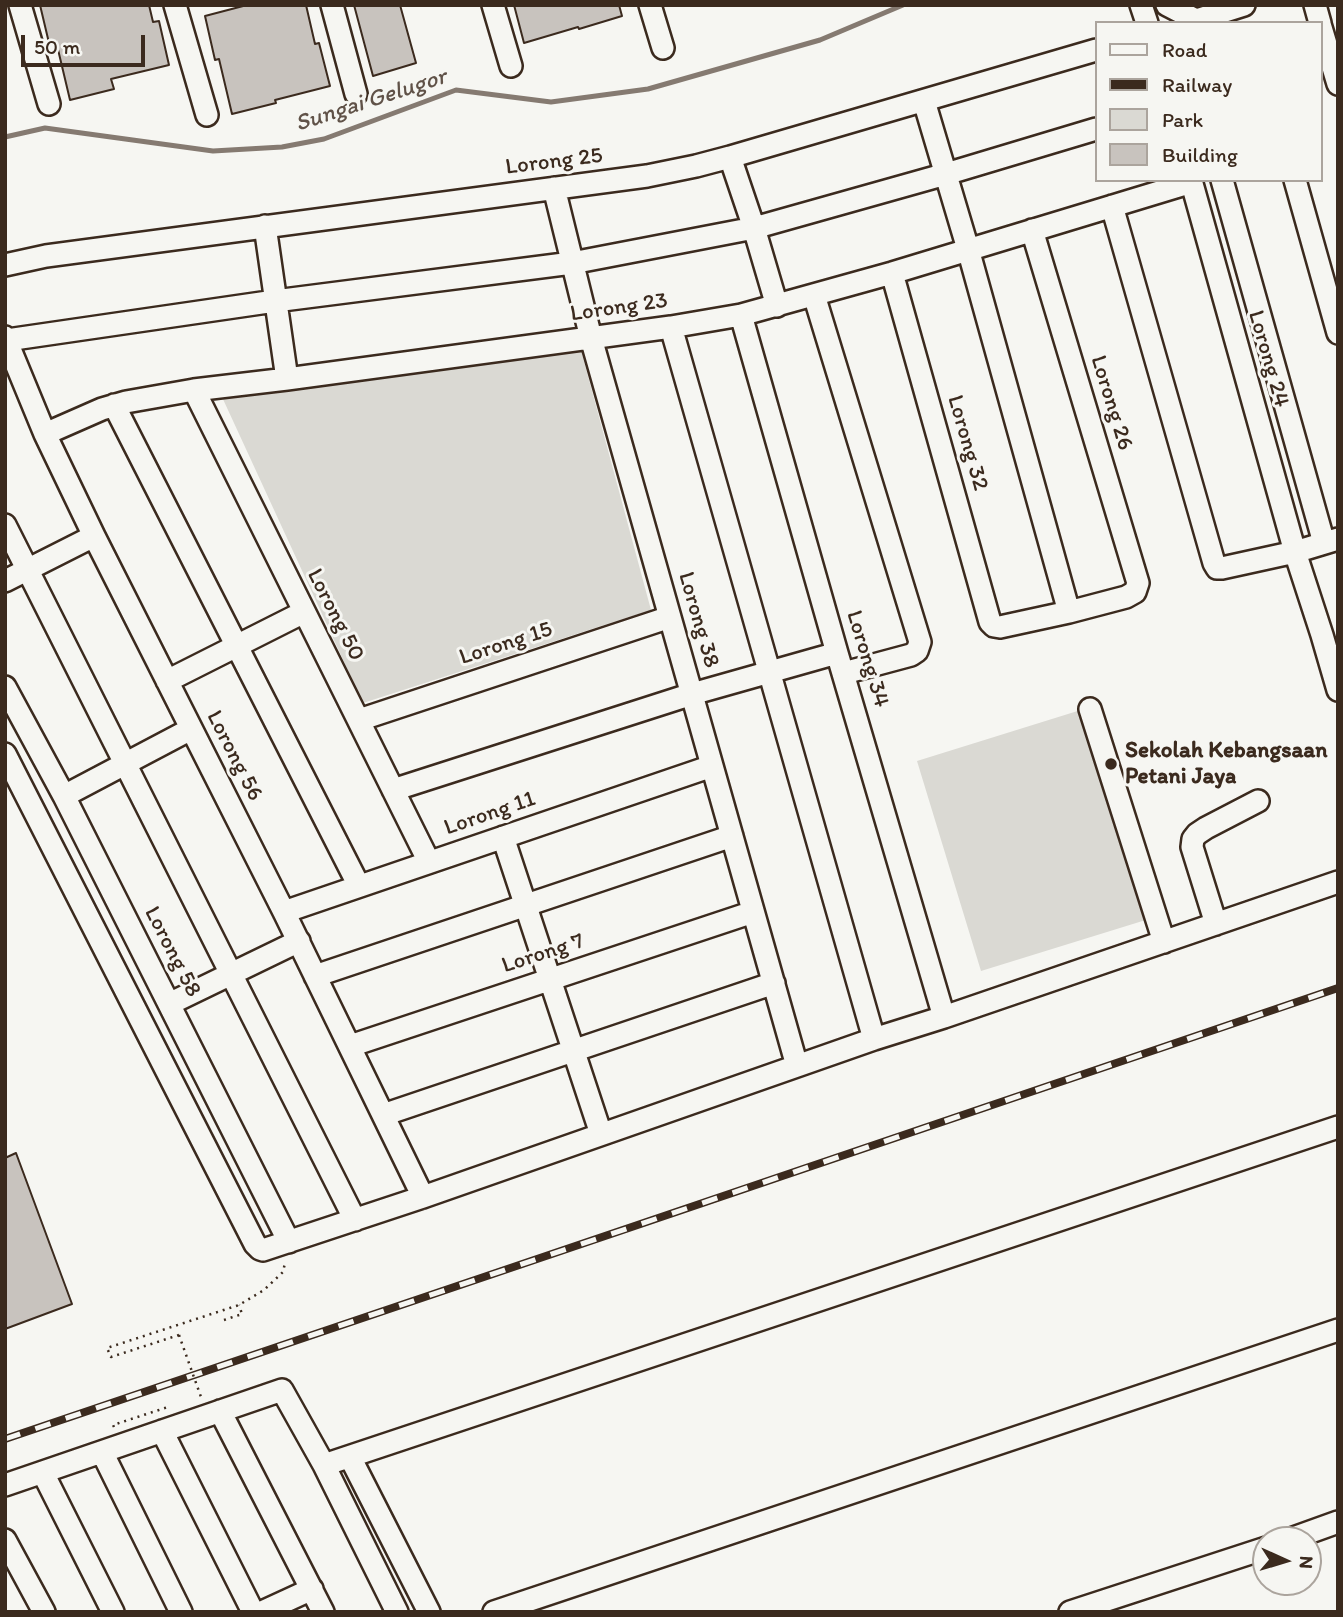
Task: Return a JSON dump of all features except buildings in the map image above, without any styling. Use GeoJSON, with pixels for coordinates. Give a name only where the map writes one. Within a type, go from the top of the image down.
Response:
{"type":"FeatureCollection","features":[{"type":"Feature","properties":{"kind":"street"},"geometry":{"type":"LineString","coordinates":[[20,5],[48,104]]}},
{"type":"Feature","properties":{"kind":"street"},"geometry":{"type":"LineString","coordinates":[[175,5],[207,115]]}},
{"type":"Feature","properties":{"kind":"street"},"geometry":{"type":"LineString","coordinates":[[332,5],[356,94]]}},
{"type":"Feature","properties":{"kind":"street"},"geometry":{"type":"LineString","coordinates":[[493,5],[511,66]]}},
{"type":"Feature","properties":{"kind":"street"},"geometry":{"type":"LineString","coordinates":[[650,5],[663,48]]}},
{"type":"Feature","properties":{"kind":"street"},"geometry":{"type":"LineString","coordinates":[[1167,5],[1192,21],[1245,5]]}},
{"type":"Feature","properties":{"kind":"street"},"geometry":{"type":"LineString","coordinates":[[1322,31],[1338,84]]}},
{"type":"Feature","properties":{"kind":"street","name":"Lorong 25"},"geometry":{"type":"LineString","coordinates":[[5,265],[46,256],[647,176],[730,157],[1094,51]]}},
{"type":"Feature","properties":{"kind":"street"},"geometry":{"type":"LineString","coordinates":[[924,101],[1069,612]]}},
{"type":"Feature","properties":{"kind":"street"},"geometry":{"type":"LineString","coordinates":[[6,338],[572,263],[754,228],[1094,130]]}},
{"type":"Feature","properties":{"kind":"street"},"geometry":{"type":"LineString","coordinates":[[730,157],[777,306]]}},
{"type":"Feature","properties":{"kind":"street","name":"Lorong 23"},"geometry":{"type":"LineString","coordinates":[[45,434],[114,405],[194,390],[592,338],[741,315],[892,273],[1188,182]]}},
{"type":"Feature","properties":{"kind":"street","name":"Lorong 24"},"geometry":{"type":"LineString","coordinates":[[1191,182],[1296,552],[1330,633],[1338,690]]}},
{"type":"Feature","properties":{"kind":"street","name":"Lorong 24"},"geometry":{"type":"LineString","coordinates":[[1223,182],[1331,541]]}},
{"type":"Feature","properties":{"kind":"street"},"geometry":{"type":"LineString","coordinates":[[1296,182],[1338,333]]}},
{"type":"Feature","properties":{"kind":"street","name":"Lorong 38"},"geometry":{"type":"LineString","coordinates":[[554,188],[592,338],[797,1066]]}},
{"type":"Feature","properties":{"kind":"street"},"geometry":{"type":"LineString","coordinates":[[1112,206],[1214,564],[1217,568],[1222,568],[1296,552],[1331,541]]}},
{"type":"Feature","properties":{"kind":"street"},"geometry":{"type":"LineString","coordinates":[[265,226],[287,379]]}},
{"type":"Feature","properties":{"kind":"street","name":"Lorong 26"},"geometry":{"type":"LineString","coordinates":[[1032,230],[1138,583],[1135,592],[1126,597],[1069,612]]}},
{"type":"Feature","properties":{"kind":"street","name":"Lorong 32"},"geometry":{"type":"LineString","coordinates":[[892,273],[990,622],[1000,627],[1069,612]]}},
{"type":"Feature","properties":{"kind":"street"},"geometry":{"type":"LineString","coordinates":[[814,295],[920,642],[917,651],[911,655],[845,673]]}},
{"type":"Feature","properties":{"kind":"street","name":"Lorong 34"},"geometry":{"type":"LineString","coordinates":[[741,315],[944,1017]]}},
{"type":"Feature","properties":{"kind":"street"},"geometry":{"type":"LineString","coordinates":[[671,327],[874,1039]]}},
{"type":"Feature","properties":{"kind":"street","name":"Lorong 56"},"geometry":{"type":"LineString","coordinates":[[6,338],[45,434],[94,536],[299,941],[423,1197]]}},
{"type":"Feature","properties":{"kind":"street","name":"Lorong 50"},"geometry":{"type":"LineString","coordinates":[[194,390],[429,862]]}},
{"type":"Feature","properties":{"kind":"street"},"geometry":{"type":"LineString","coordinates":[[114,405],[359,886]]}},
{"type":"Feature","properties":{"kind":"street"},"geometry":{"type":"LineString","coordinates":[[5,525],[355,1220]]}},
{"type":"Feature","properties":{"kind":"street"},"geometry":{"type":"LineString","coordinates":[[5,581],[94,536]]}},
{"type":"Feature","properties":{"kind":"street"},"geometry":{"type":"LineString","coordinates":[[167,681],[304,612]]}},
{"type":"Feature","properties":{"kind":"street","name":"Lorong 15"},"geometry":{"type":"LineString","coordinates":[[359,720],[670,617]]}},
{"type":"Feature","properties":{"kind":"street"},"geometry":{"type":"LineString","coordinates":[[393,790],[692,694],[837,653]]}},
{"type":"Feature","properties":{"kind":"street","name":"Lorong 58"},"geometry":{"type":"LineString","coordinates":[[5,687],[64,796],[289,1242]]}},
{"type":"Feature","properties":{"kind":"street"},"geometry":{"type":"LineString","coordinates":[[1090,709],[1164,942]]}},
{"type":"Feature","properties":{"kind":"street"},"geometry":{"type":"LineString","coordinates":[[64,796],[191,729]]}},
{"type":"Feature","properties":{"kind":"street"},"geometry":{"type":"LineString","coordinates":[[5,754],[255,1244],[263,1250],[1338,882]]}},
{"type":"Feature","properties":{"kind":"street","name":"Lorong 11"},"geometry":{"type":"LineString","coordinates":[[284,912],[712,766]]}},
{"type":"Feature","properties":{"kind":"street"},"geometry":{"type":"LineString","coordinates":[[1216,924],[1192,847],[1194,839],[1206,828],[1258,801]]}},
{"type":"Feature","properties":{"kind":"street"},"geometry":{"type":"LineString","coordinates":[[316,976],[732,836]]}},
{"type":"Feature","properties":{"kind":"street"},"geometry":{"type":"LineString","coordinates":[[503,837],[601,1134]]}},
{"type":"Feature","properties":{"kind":"street","name":"Lorong 7"},"geometry":{"type":"LineString","coordinates":[[350,1046],[753,912]]}},
{"type":"Feature","properties":{"kind":"street"},"geometry":{"type":"LineString","coordinates":[[169,1004],[299,941]]}},
{"type":"Feature","properties":{"kind":"street"},"geometry":{"type":"LineString","coordinates":[[383,1115],[774,983]]}},
{"type":"Feature","properties":{"kind":"street"},"geometry":{"type":"LineString","coordinates":[[324,1465],[1338,1127]]}},
{"type":"Feature","properties":{"kind":"street"},"geometry":{"type":"LineString","coordinates":[[494,1612],[1338,1330]]}},
{"type":"Feature","properties":{"kind":"street"},"geometry":{"type":"LineString","coordinates":[[5,1485],[282,1390],[324,1465],[397,1612]]}},
{"type":"Feature","properties":{"kind":"street"},"geometry":{"type":"LineString","coordinates":[[220,1411],[323,1612]]}},
{"type":"Feature","properties":{"kind":"street"},"geometry":{"type":"LineString","coordinates":[[162,1431],[253,1612]]}},
{"type":"Feature","properties":{"kind":"street"},"geometry":{"type":"LineString","coordinates":[[102,1452],[181,1612]]}},
{"type":"Feature","properties":{"kind":"street"},"geometry":{"type":"LineString","coordinates":[[350,1457],[429,1612]]}},
{"type":"Feature","properties":{"kind":"street"},"geometry":{"type":"LineString","coordinates":[[43,1473],[113,1612]]}},
{"type":"Feature","properties":{"kind":"street"},"geometry":{"type":"LineString","coordinates":[[5,1540],[44,1612]]}},
{"type":"Feature","properties":{"kind":"street"},"geometry":{"type":"LineString","coordinates":[[1070,1612],[1252,1553]]}},
{"type":"Feature","properties":{"kind":"street"},"geometry":{"type":"LineString","coordinates":[[262,1612],[312,1589]]}},
{"type":"Feature","properties":{"kind":"path"},"geometry":{"type":"LineString","coordinates":[[201,1397],[179,1335],[111,1357],[107,1348],[239,1305],[264,1290],[283,1272],[289,1242]]}},
{"type":"Feature","properties":{"kind":"path"},"geometry":{"type":"LineString","coordinates":[[224,1320],[242,1314],[239,1305]]}},
{"type":"Feature","properties":{"kind":"green space"},"geometry":{"type":"Polygon","coordinates":[[[581,350],[651,610],[363,703],[222,397],[581,350]]]}},
{"type":"Feature","properties":{"kind":"green space"},"geometry":{"type":"Polygon","coordinates":[[[1084,709],[1149,919],[981,971],[917,761],[1084,709]]]}},
{"type":"Feature","properties":{"kind":"waterway","name":"Sungai Gelugor"},"geometry":{"type":"LineString","coordinates":[[5,137],[45,128],[213,151],[282,147],[324,139],[456,90],[551,102],[648,89],[820,40],[903,5]]}},
{"type":"Feature","properties":{"kind":"railway"},"geometry":{"type":"LineString","coordinates":[[5,1439],[1338,988]]}},
{"type":"Feature","properties":{"kind":"place","name":"Sekolah Kebangsaan Petani Jaya"},"geometry":{"type":"Point","coordinates":[1111,764]}}]}
